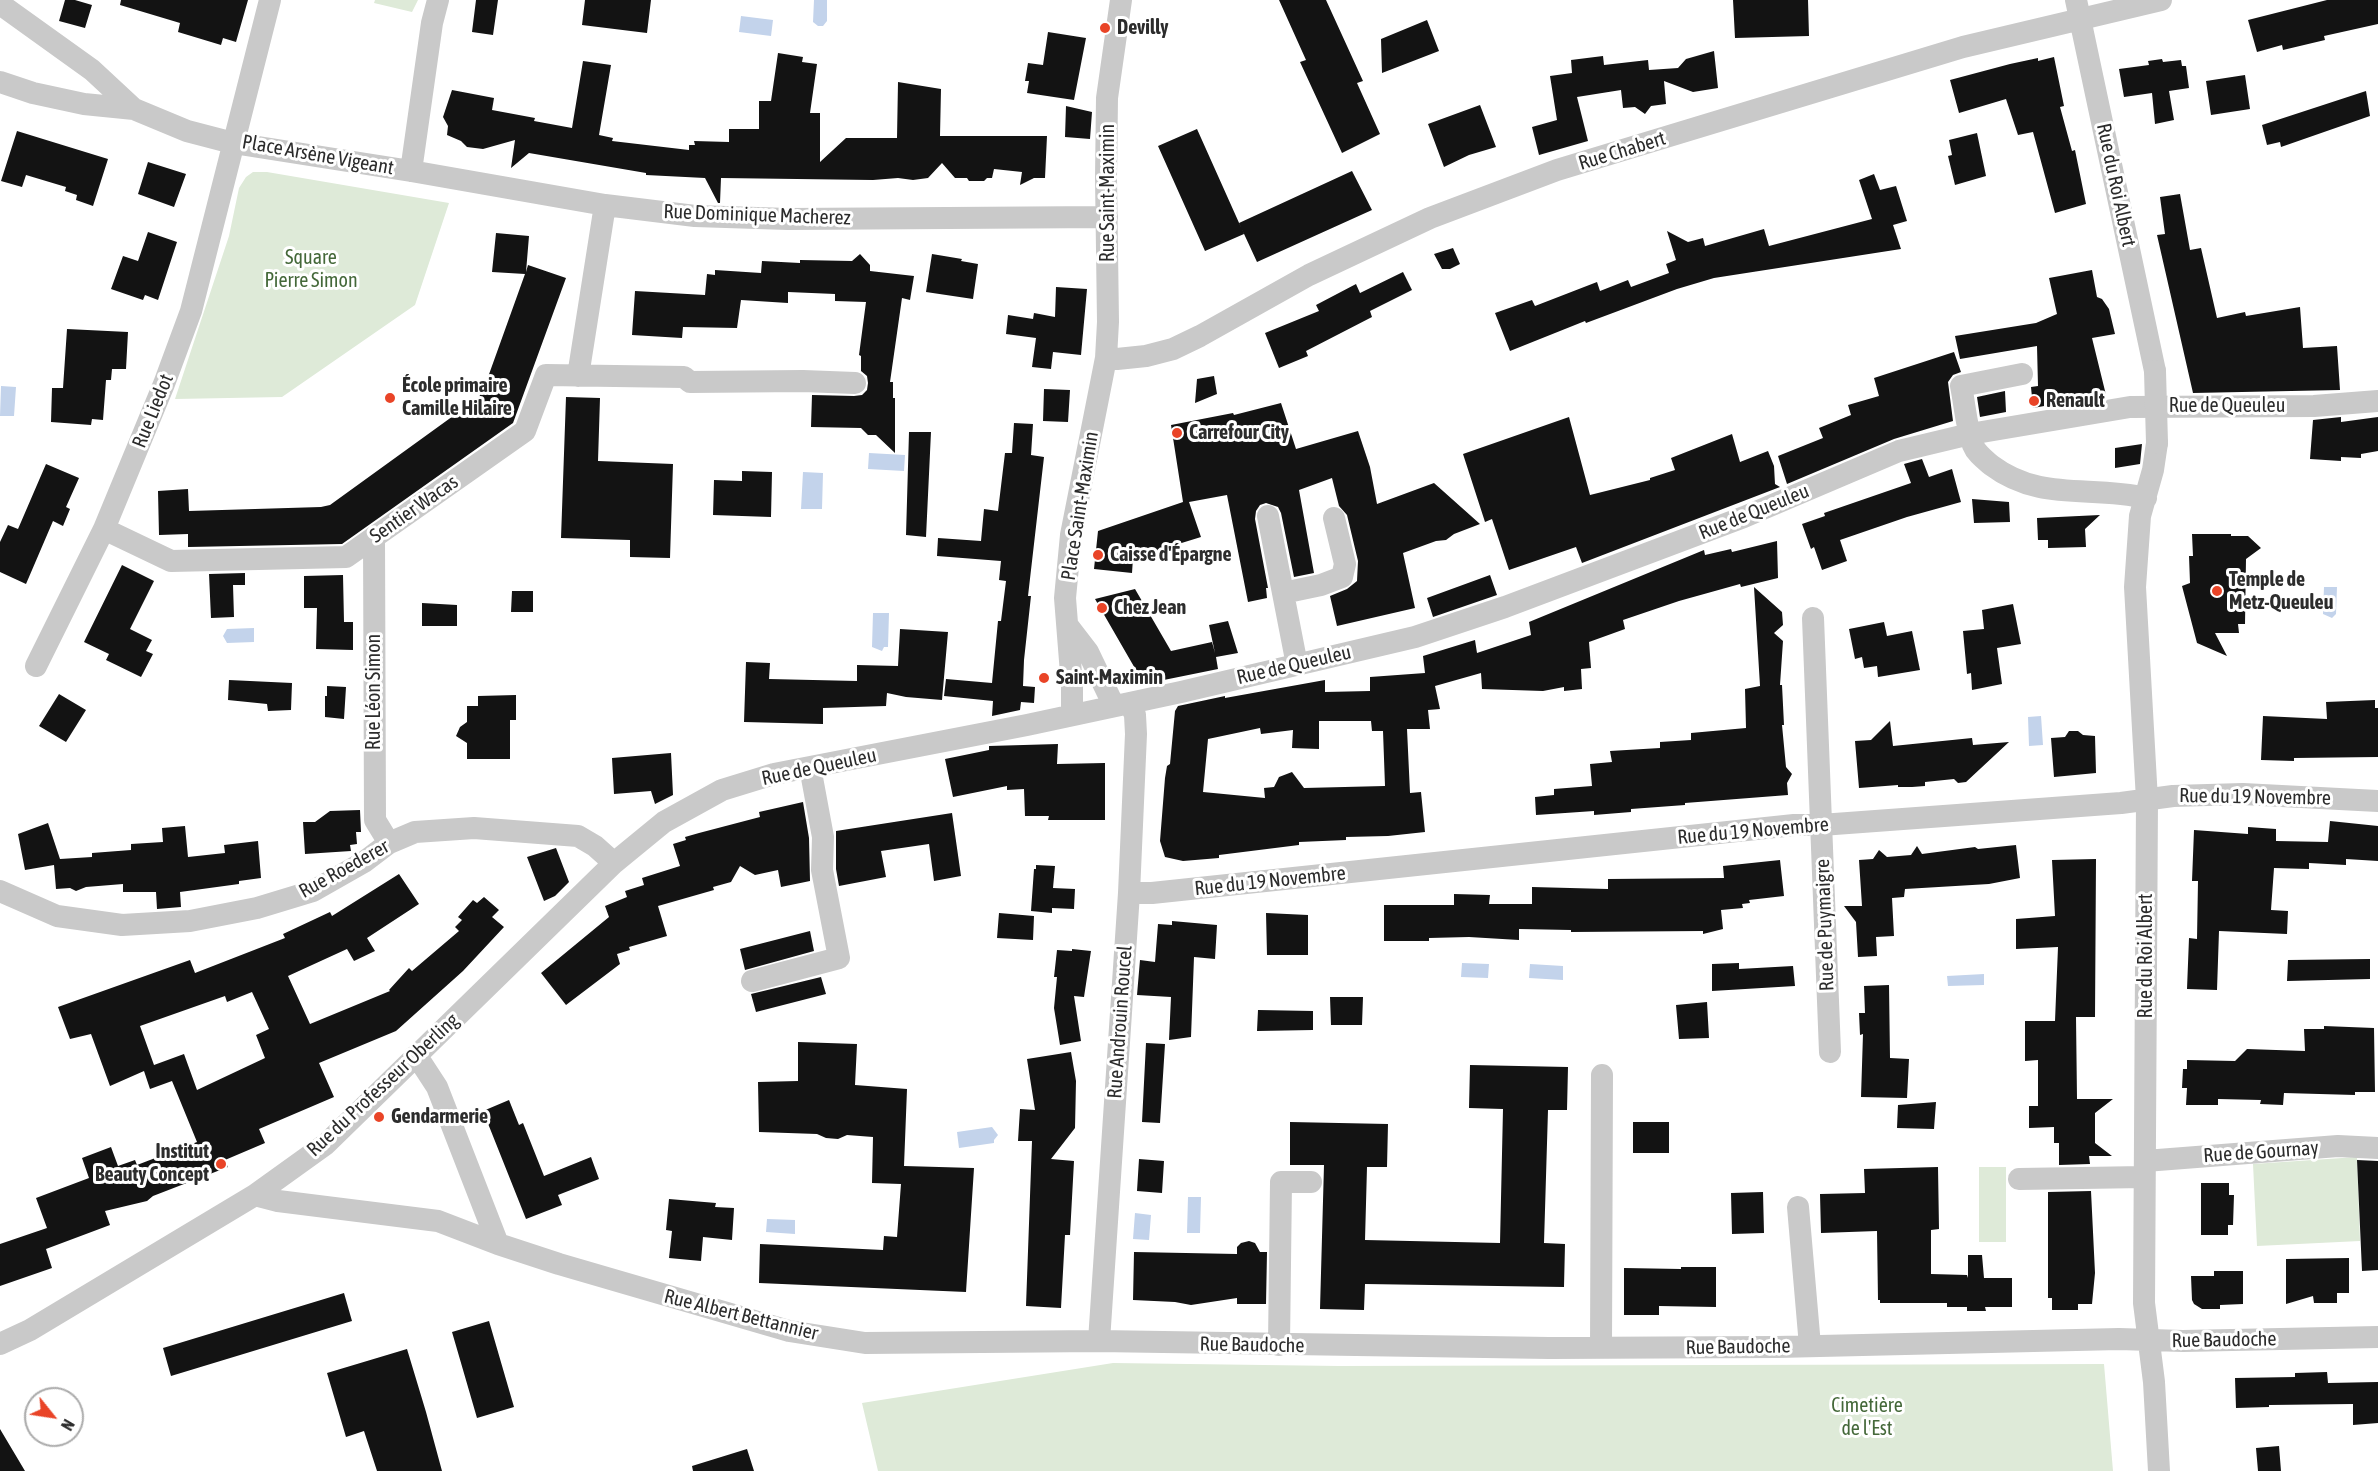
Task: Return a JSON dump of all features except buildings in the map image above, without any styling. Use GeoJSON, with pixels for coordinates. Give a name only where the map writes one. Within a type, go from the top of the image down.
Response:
{"type":"FeatureCollection","features":[{"type":"Feature","properties":{"kind":"street","name":"Place Arsène Vigeant"},"geometry":{"type":"LineString","coordinates":[[270,0],[233,143],[411,171],[432,23],[438,0]]}},
{"type":"Feature","properties":{"kind":"street","name":"Rue Saint-Maximin"},"geometry":{"type":"LineString","coordinates":[[1101,387],[1106,358],[1108,322],[1107,98],[1121,0]]}},
{"type":"Feature","properties":{"kind":"street","name":"Rue Chabert"},"geometry":{"type":"LineString","coordinates":[[1106,358],[1146,356],[1173,349],[1309,275],[1420,223],[1557,170],[1963,47],[2078,9],[2161,0]]}},
{"type":"Feature","properties":{"kind":"street"},"geometry":{"type":"LineString","coordinates":[[0,4],[92,70],[134,110]]}},
{"type":"Feature","properties":{"kind":"street","name":"Rue du Roi Albert"},"geometry":{"type":"LineString","coordinates":[[2078,9],[2155,371],[2157,443],[2138,533],[2135,587],[2147,800],[2144,1303],[2154,1382],[2159,1471]]}},
{"type":"Feature","properties":{"kind":"street"},"geometry":{"type":"LineString","coordinates":[[0,82],[33,93],[84,104],[134,110],[187,130],[233,143]]}},
{"type":"Feature","properties":{"kind":"street","name":"Rue Liedot"},"geometry":{"type":"LineString","coordinates":[[36,666],[104,529],[164,384],[191,310],[212,235],[233,143]]}},
{"type":"Feature","properties":{"kind":"street","name":"Rue Dominique Macherez"},"geometry":{"type":"LineString","coordinates":[[411,171],[604,205],[695,216],[788,219],[1107,217]]}},
{"type":"Feature","properties":{"kind":"street"},"geometry":{"type":"LineString","coordinates":[[578,376],[604,205]]}},
{"type":"Feature","properties":{"kind":"street"},"geometry":{"type":"LineString","coordinates":[[2022,374],[1961,386],[1973,446],[1982,457],[2018,482],[2048,490],[2119,493],[2146,498]]}},
{"type":"Feature","properties":{"kind":"street","name":"Sentier Wacas"},"geometry":{"type":"LineString","coordinates":[[104,529],[171,561],[346,557],[525,431],[546,375],[684,377],[690,382],[855,383]]}},
{"type":"Feature","properties":{"kind":"street","name":"Place Saint-Maximin"},"geometry":{"type":"LineString","coordinates":[[1072,715],[1065,598],[1071,535],[1101,387]]}},
{"type":"Feature","properties":{"kind":"street","name":"Rue de Queuleu"},"geometry":{"type":"LineString","coordinates":[[614,863],[664,822],[722,790],[774,774],[1072,715],[1415,636],[1505,607],[1744,517],[1899,451],[1970,434],[2130,407],[2314,406],[2378,401]]}},
{"type":"Feature","properties":{"kind":"street"},"geometry":{"type":"LineString","coordinates":[[1268,516],[1297,664]]}},
{"type":"Feature","properties":{"kind":"street"},"geometry":{"type":"LineString","coordinates":[[1283,593],[1321,585],[1342,577],[1345,564],[1334,518]]}},
{"type":"Feature","properties":{"kind":"street","name":"Rue Léon Simon"},"geometry":{"type":"LineString","coordinates":[[374,537],[375,820],[389,843]]}},
{"type":"Feature","properties":{"kind":"street","name":"Rue de Puymaigre"},"geometry":{"type":"LineString","coordinates":[[1813,618],[1830,1052]]}},
{"type":"Feature","properties":{"kind":"street"},"geometry":{"type":"LineString","coordinates":[[1068,626],[1122,704]]}},
{"type":"Feature","properties":{"kind":"street","name":"Rue Androuin Roucel"},"geometry":{"type":"LineString","coordinates":[[1099,1341],[1129,893],[1136,734],[1135,715],[1122,704]]}},
{"type":"Feature","properties":{"kind":"street"},"geometry":{"type":"LineString","coordinates":[[752,981],[839,958],[822,870],[823,837],[810,767]]}},
{"type":"Feature","properties":{"kind":"street","name":"Rue du 19 Novembre"},"geometry":{"type":"LineString","coordinates":[[1129,893],[1152,893],[1459,862],[1794,825],[1821,825],[2147,800],[2173,796],[2243,794],[2378,801]]}},
{"type":"Feature","properties":{"kind":"street","name":"Rue Roederer"},"geometry":{"type":"LineString","coordinates":[[0,891],[57,916],[122,925],[190,921],[257,908],[313,891],[364,862],[389,843],[415,832],[474,828],[578,836],[595,846],[614,863]]}},
{"type":"Feature","properties":{"kind":"street","name":"Rue du Professeur Oberling"},"geometry":{"type":"LineString","coordinates":[[0,1344],[30,1330],[255,1195],[326,1144],[614,863]]}},
{"type":"Feature","properties":{"kind":"street"},"geometry":{"type":"LineString","coordinates":[[414,1057],[422,1064],[437,1087],[498,1244]]}},
{"type":"Feature","properties":{"kind":"street"},"geometry":{"type":"LineString","coordinates":[[1601,1348],[1602,1075]]}},
{"type":"Feature","properties":{"kind":"street","name":"Rue de Gournay"},"geometry":{"type":"LineString","coordinates":[[2019,1179],[2144,1169],[2338,1146],[2378,1148]]}},
{"type":"Feature","properties":{"kind":"street"},"geometry":{"type":"LineString","coordinates":[[1279,1345],[1281,1182],[1311,1182]]}},
{"type":"Feature","properties":{"kind":"street","name":"Rue Albert Bettannier"},"geometry":{"type":"LineString","coordinates":[[255,1195],[278,1202],[438,1221],[570,1268],[789,1331],[864,1343],[1099,1341]]}},
{"type":"Feature","properties":{"kind":"street"},"geometry":{"type":"LineString","coordinates":[[1797,1207],[1810,1346]]}},
{"type":"Feature","properties":{"kind":"street","name":"Rue Baudoche"},"geometry":{"type":"LineString","coordinates":[[1099,1341],[1601,1348],[2378,1337]]}},
{"type":"Feature","properties":{"kind":"green space"},"geometry":{"type":"Polygon","coordinates":[[[375,0],[418,0],[412,12],[374,3],[375,0]]]}},
{"type":"Feature","properties":{"kind":"green space","name":"Square Pierre Simon"},"geometry":{"type":"Polygon","coordinates":[[[253,172],[267,172],[449,203],[415,305],[282,397],[175,399],[229,236],[239,188],[246,177],[253,172]]]}},
{"type":"Feature","properties":{"kind":"green space"},"geometry":{"type":"Polygon","coordinates":[[[2357,1157],[2360,1241],[2257,1246],[2253,1164],[2357,1157]]]}},
{"type":"Feature","properties":{"kind":"green space"},"geometry":{"type":"Polygon","coordinates":[[[1979,1167],[2006,1167],[2006,1242],[1979,1242],[1979,1167]]]}},
{"type":"Feature","properties":{"kind":"green space","name":"Cimetière de l'Est"},"geometry":{"type":"Polygon","coordinates":[[[1113,1363],[1339,1366],[2104,1364],[2113,1471],[878,1471],[862,1403],[1113,1363]]]}},
{"type":"Feature","properties":{"kind":"water"},"geometry":{"type":"Polygon","coordinates":[[[814,0],[827,0],[827,21],[823,26],[818,26],[813,22],[814,0]]]}},
{"type":"Feature","properties":{"kind":"water"},"geometry":{"type":"Polygon","coordinates":[[[741,16],[773,20],[771,36],[739,32],[741,16]]]}},
{"type":"Feature","properties":{"kind":"water"},"geometry":{"type":"Polygon","coordinates":[[[1,386],[16,387],[14,416],[0,416],[1,386]]]}},
{"type":"Feature","properties":{"kind":"water"},"geometry":{"type":"Polygon","coordinates":[[[869,453],[905,455],[904,471],[868,469],[869,453]]]}},
{"type":"Feature","properties":{"kind":"water"},"geometry":{"type":"Polygon","coordinates":[[[803,472],[823,473],[822,509],[801,509],[803,472]]]}},
{"type":"Feature","properties":{"kind":"water"},"geometry":{"type":"Polygon","coordinates":[[[2324,587],[2337,587],[2336,614],[2332,618],[2323,614],[2324,587]]]}},
{"type":"Feature","properties":{"kind":"water"},"geometry":{"type":"Polygon","coordinates":[[[873,613],[889,613],[888,647],[884,647],[882,651],[872,647],[873,613]]]}},
{"type":"Feature","properties":{"kind":"water"},"geometry":{"type":"Polygon","coordinates":[[[254,628],[254,642],[227,643],[223,636],[227,629],[254,628]]]}},
{"type":"Feature","properties":{"kind":"water"},"geometry":{"type":"Polygon","coordinates":[[[2041,716],[2043,745],[2029,746],[2028,717],[2041,716]]]}},
{"type":"Feature","properties":{"kind":"water"},"geometry":{"type":"Polygon","coordinates":[[[1462,963],[1489,964],[1488,978],[1461,977],[1462,963]]]}},
{"type":"Feature","properties":{"kind":"water"},"geometry":{"type":"Polygon","coordinates":[[[1530,964],[1563,966],[1563,980],[1529,978],[1530,964]]]}},
{"type":"Feature","properties":{"kind":"water"},"geometry":{"type":"Polygon","coordinates":[[[1984,974],[1984,985],[1948,986],[1947,976],[1984,974]]]}},
{"type":"Feature","properties":{"kind":"water"},"geometry":{"type":"Polygon","coordinates":[[[992,1127],[998,1135],[994,1143],[959,1148],[957,1132],[992,1127]]]}},
{"type":"Feature","properties":{"kind":"water"},"geometry":{"type":"Polygon","coordinates":[[[1188,1197],[1201,1197],[1200,1233],[1187,1233],[1188,1197]]]}},
{"type":"Feature","properties":{"kind":"water"},"geometry":{"type":"Polygon","coordinates":[[[1135,1213],[1151,1215],[1149,1240],[1133,1239],[1135,1213]]]}},
{"type":"Feature","properties":{"kind":"water"},"geometry":{"type":"Polygon","coordinates":[[[767,1219],[795,1220],[795,1234],[766,1232],[767,1219]]]}},
{"type":"Feature","properties":{"kind":"place","name":"Devilly"},"geometry":{"type":"Point","coordinates":[1105,28]}},
{"type":"Feature","properties":{"kind":"place","name":"École primaire Camille Hilaire"},"geometry":{"type":"Point","coordinates":[390,398]}},
{"type":"Feature","properties":{"kind":"place","name":"Renault"},"geometry":{"type":"Point","coordinates":[2034,401]}},
{"type":"Feature","properties":{"kind":"place","name":"Carrefour City"},"geometry":{"type":"Point","coordinates":[1177,433]}},
{"type":"Feature","properties":{"kind":"place","name":"Caisse d'Épargne"},"geometry":{"type":"Point","coordinates":[1098,555]}},
{"type":"Feature","properties":{"kind":"place","name":"Temple de Metz-Queuleu"},"geometry":{"type":"Point","coordinates":[2217,591]}},
{"type":"Feature","properties":{"kind":"place","name":"Chez Jean"},"geometry":{"type":"Point","coordinates":[1102,608]}},
{"type":"Feature","properties":{"kind":"place","name":"Saint-Maximin"},"geometry":{"type":"Point","coordinates":[1044,678]}},
{"type":"Feature","properties":{"kind":"place","name":"Gendarmerie"},"geometry":{"type":"Point","coordinates":[379,1117]}},
{"type":"Feature","properties":{"kind":"place","name":"Institut Beauty Concept"},"geometry":{"type":"Point","coordinates":[221,1164]}}]}
